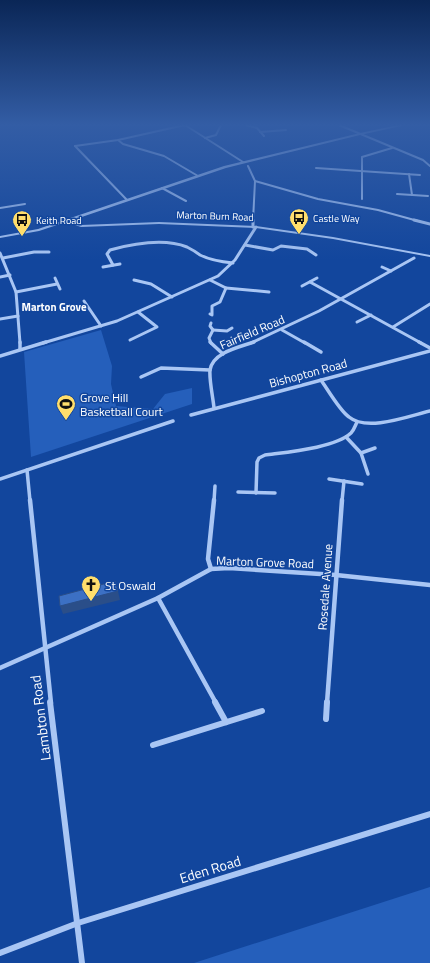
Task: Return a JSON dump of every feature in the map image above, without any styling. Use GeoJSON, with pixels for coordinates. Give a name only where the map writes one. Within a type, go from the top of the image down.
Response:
{"type":"FeatureCollection","features":[{"type":"Feature","properties":{"kind":"street"},"geometry":{"type":"LineString","coordinates":[[98,170],[127,200]]}},
{"type":"Feature","properties":{"kind":"street"},"geometry":{"type":"LineString","coordinates":[[188,170],[198,176]]}},
{"type":"Feature","properties":{"kind":"street"},"geometry":{"type":"LineString","coordinates":[[0,237],[39,230],[217,170]]}},
{"type":"Feature","properties":{"kind":"street"},"geometry":{"type":"LineString","coordinates":[[0,356],[101,326],[138,312],[210,280],[226,271],[245,245],[254,227],[255,181],[250,170]]}},
{"type":"Feature","properties":{"kind":"street"},"geometry":{"type":"LineString","coordinates":[[346,170],[420,175]]}},
{"type":"Feature","properties":{"kind":"street"},"geometry":{"type":"LineString","coordinates":[[362,171],[362,199]]}},
{"type":"Feature","properties":{"kind":"street"},"geometry":{"type":"LineString","coordinates":[[409,174],[412,195]]}},
{"type":"Feature","properties":{"kind":"street"},"geometry":{"type":"LineString","coordinates":[[255,181],[318,200],[378,210],[430,224]]}},
{"type":"Feature","properties":{"kind":"street"},"geometry":{"type":"LineString","coordinates":[[162,188],[186,201]]}},
{"type":"Feature","properties":{"kind":"street"},"geometry":{"type":"LineString","coordinates":[[397,194],[428,196]]}},
{"type":"Feature","properties":{"kind":"street"},"geometry":{"type":"LineString","coordinates":[[0,208],[25,204]]}},
{"type":"Feature","properties":{"kind":"street","name":"Marton Burn Road"},"geometry":{"type":"LineString","coordinates":[[66,221],[81,226],[159,223],[254,227],[333,238],[430,256]]}},
{"type":"Feature","properties":{"kind":"street"},"geometry":{"type":"LineString","coordinates":[[113,265],[107,254],[110,250],[139,244],[180,245],[205,257],[220,262],[233,263]]}},
{"type":"Feature","properties":{"kind":"street"},"geometry":{"type":"LineString","coordinates":[[245,245],[273,250],[281,246],[307,249],[316,255]]}},
{"type":"Feature","properties":{"kind":"street"},"geometry":{"type":"LineString","coordinates":[[34,247],[34,252]]}},
{"type":"Feature","properties":{"kind":"street"},"geometry":{"type":"LineString","coordinates":[[3,258],[34,252],[49,252]]}},
{"type":"Feature","properties":{"kind":"street"},"geometry":{"type":"LineString","coordinates":[[0,253],[16,292],[20,349]]}},
{"type":"Feature","properties":{"kind":"street","name":"Fairfield Road"},"geometry":{"type":"LineString","coordinates":[[210,370],[211,365],[216,358],[223,354],[282,330],[414,258]]}},
{"type":"Feature","properties":{"kind":"street"},"geometry":{"type":"LineString","coordinates":[[103,267],[120,264]]}},
{"type":"Feature","properties":{"kind":"street"},"geometry":{"type":"LineString","coordinates":[[382,267],[391,271]]}},
{"type":"Feature","properties":{"kind":"street"},"geometry":{"type":"LineString","coordinates":[[0,277],[10,276]]}},
{"type":"Feature","properties":{"kind":"street"},"geometry":{"type":"LineString","coordinates":[[55,278],[60,289]]}},
{"type":"Feature","properties":{"kind":"street"},"geometry":{"type":"LineString","coordinates":[[302,286],[317,278]]}},
{"type":"Feature","properties":{"kind":"street"},"geometry":{"type":"LineString","coordinates":[[134,280],[151,284],[172,296]]}},
{"type":"Feature","properties":{"kind":"street"},"geometry":{"type":"LineString","coordinates":[[210,280],[226,288],[269,292]]}},
{"type":"Feature","properties":{"kind":"street"},"geometry":{"type":"LineString","coordinates":[[310,282],[393,326],[430,348]]}},
{"type":"Feature","properties":{"kind":"street"},"geometry":{"type":"LineString","coordinates":[[16,292],[58,284]]}},
{"type":"Feature","properties":{"kind":"street"},"geometry":{"type":"LineString","coordinates":[[210,314],[212,314],[212,306],[220,302],[226,288]]}},
{"type":"Feature","properties":{"kind":"street"},"geometry":{"type":"LineString","coordinates":[[84,301],[101,326]]}},
{"type":"Feature","properties":{"kind":"street"},"geometry":{"type":"LineString","coordinates":[[393,326],[430,304]]}},
{"type":"Feature","properties":{"kind":"street"},"geometry":{"type":"LineString","coordinates":[[130,340],[157,327],[138,312]]}},
{"type":"Feature","properties":{"kind":"street"},"geometry":{"type":"LineString","coordinates":[[357,322],[371,315]]}},
{"type":"Feature","properties":{"kind":"street"},"geometry":{"type":"LineString","coordinates":[[0,319],[18,316]]}},
{"type":"Feature","properties":{"kind":"street"},"geometry":{"type":"LineString","coordinates":[[211,323],[210,326],[213,330]]}},
{"type":"Feature","properties":{"kind":"street"},"geometry":{"type":"LineString","coordinates":[[213,330],[226,331],[232,328]]}},
{"type":"Feature","properties":{"kind":"street"},"geometry":{"type":"LineString","coordinates":[[213,330],[210,333],[210,344],[223,354]]}},
{"type":"Feature","properties":{"kind":"street"},"geometry":{"type":"LineString","coordinates":[[282,330],[321,352]]}},
{"type":"Feature","properties":{"kind":"street","name":"Bishopton Road"},"geometry":{"type":"LineString","coordinates":[[190,416],[214,408],[430,351]]}},
{"type":"Feature","properties":{"kind":"street"},"geometry":{"type":"LineString","coordinates":[[141,377],[161,368],[210,370],[214,408]]}},
{"type":"Feature","properties":{"kind":"street"},"geometry":{"type":"LineString","coordinates":[[321,380],[348,417],[357,422],[380,424],[430,411]]}},
{"type":"Feature","properties":{"kind":"street"},"geometry":{"type":"LineString","coordinates":[[0,479],[173,421]]}},
{"type":"Feature","properties":{"kind":"street"},"geometry":{"type":"LineString","coordinates":[[256,493],[257,462],[259,458],[264,455],[303,450],[346,437],[352,432],[357,422]]}},
{"type":"Feature","properties":{"kind":"street"},"geometry":{"type":"LineString","coordinates":[[346,437],[361,453],[368,474]]}},
{"type":"Feature","properties":{"kind":"street"},"geometry":{"type":"LineString","coordinates":[[361,453],[375,448]]}},
{"type":"Feature","properties":{"kind":"street","name":"Lambton Road"},"geometry":{"type":"LineString","coordinates":[[27,470],[44,649],[82,963]]}},
{"type":"Feature","properties":{"kind":"street"},"geometry":{"type":"LineString","coordinates":[[329,479],[362,484]]}},
{"type":"Feature","properties":{"kind":"street","name":"Rosedale Avenue"},"geometry":{"type":"LineString","coordinates":[[326,719],[344,481]]}},
{"type":"Feature","properties":{"kind":"street"},"geometry":{"type":"LineString","coordinates":[[212,569],[208,559],[215,486]]}},
{"type":"Feature","properties":{"kind":"street"},"geometry":{"type":"LineString","coordinates":[[238,492],[275,494]]}},
{"type":"Feature","properties":{"kind":"street","name":"Marton Grove Road"},"geometry":{"type":"LineString","coordinates":[[0,668],[158,598],[212,569],[229,568],[336,575],[430,585]]}},
{"type":"Feature","properties":{"kind":"street"},"geometry":{"type":"LineString","coordinates":[[158,598],[226,722]]}},
{"type":"Feature","properties":{"kind":"street"},"geometry":{"type":"LineString","coordinates":[[153,745],[262,711]]}},
{"type":"Feature","properties":{"kind":"street","name":"Eden Road"},"geometry":{"type":"LineString","coordinates":[[0,953],[78,923],[430,814]]}},
{"type":"Feature","properties":{"kind":"shaded area"},"geometry":{"type":"Polygon","coordinates":[[[101,330],[112,366],[111,384],[116,406],[153,409],[165,394],[192,388],[192,404],[31,457],[24,352],[101,330]]]}},
{"type":"Feature","properties":{"kind":"shaded area"},"geometry":{"type":"Polygon","coordinates":[[[430,887],[430,963],[194,963],[430,887]]]}},
{"type":"Feature","properties":{"kind":"building"},"geometry":{"type":"Polygon","coordinates":[[[115,581],[118,591],[60,606],[59,596],[115,581]]]}},
{"type":"Feature","properties":{"kind":"place","name":"Castle Way"},"geometry":{"type":"Point","coordinates":[299,235]}},
{"type":"Feature","properties":{"kind":"place","name":"Keith Road"},"geometry":{"type":"Point","coordinates":[22,237]}},
{"type":"Feature","properties":{"kind":"place","name":"Grove Hill Basketball Court"},"geometry":{"type":"Point","coordinates":[66,421]}},
{"type":"Feature","properties":{"kind":"place","name":"St Oswald"},"geometry":{"type":"Point","coordinates":[91,602]}},
{"type":"Feature","properties":{"kind":"district","name":"Marton Grove"},"geometry":{"type":"Point","coordinates":[54,307]}}]}
